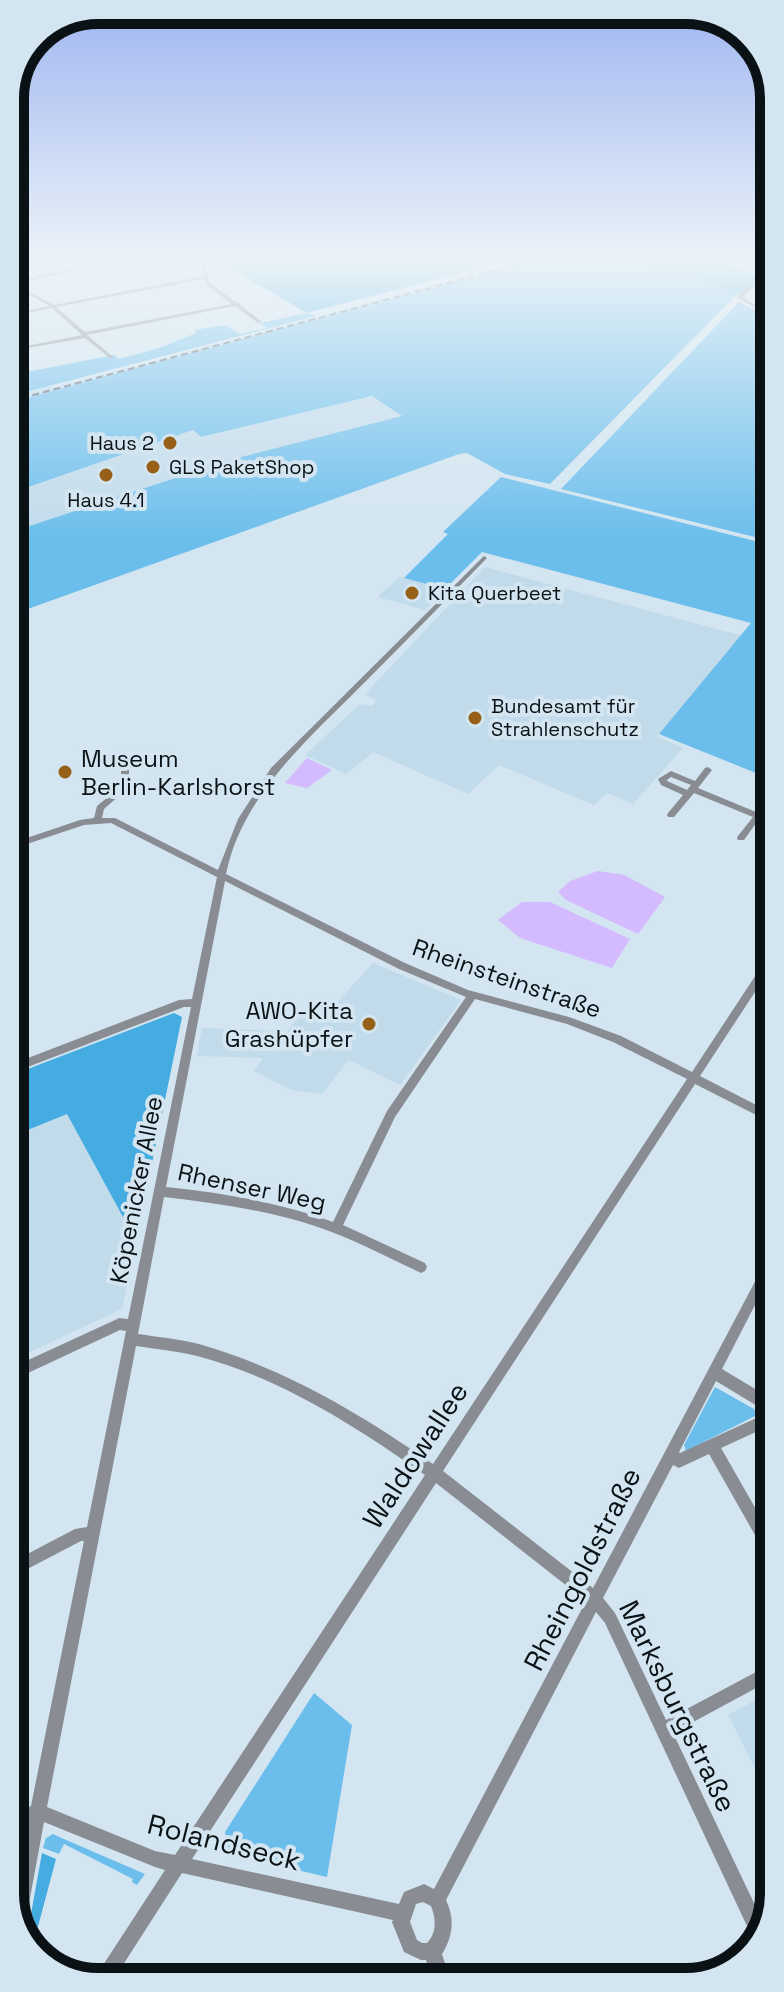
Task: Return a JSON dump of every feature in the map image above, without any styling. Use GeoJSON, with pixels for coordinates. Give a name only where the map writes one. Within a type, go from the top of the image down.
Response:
{"type":"FeatureCollection","features":[{"type":"Feature","properties":{"kind":"street"},"geometry":{"type":"LineString","coordinates":[[106,354],[111,358]]}},
{"type":"Feature","properties":{"kind":"street","name":"Köpenicker Allee"},"geometry":{"type":"LineString","coordinates":[[24,1884],[222,875],[238,827],[274,770],[484,558]]}},
{"type":"Feature","properties":{"kind":"street"},"geometry":{"type":"LineString","coordinates":[[24,839],[98,819],[100,808],[125,787],[125,756]]}},
{"type":"Feature","properties":{"kind":"street"},"geometry":{"type":"LineString","coordinates":[[671,815],[708,770]]}},
{"type":"Feature","properties":{"kind":"street"},"geometry":{"type":"LineString","coordinates":[[693,789],[759,815],[741,838]]}},
{"type":"Feature","properties":{"kind":"street","name":"Rheinsteinstraße"},"geometry":{"type":"LineString","coordinates":[[98,819],[118,823],[402,966],[473,995],[583,1026],[617,1039],[760,1112]]}},
{"type":"Feature","properties":{"kind":"street","name":"Waldowallee"},"geometry":{"type":"LineString","coordinates":[[110,1968],[760,976]]}},
{"type":"Feature","properties":{"kind":"street"},"geometry":{"type":"LineString","coordinates":[[336,1228],[391,1114],[473,995]]}},
{"type":"Feature","properties":{"kind":"street"},"geometry":{"type":"LineString","coordinates":[[24,1065],[183,1003],[197,1003]]}},
{"type":"Feature","properties":{"kind":"street","name":"Rhenser Weg"},"geometry":{"type":"LineString","coordinates":[[160,1191],[245,1203],[336,1228],[421,1267]]}},
{"type":"Feature","properties":{"kind":"street","name":"Rheingoldstraße"},"geometry":{"type":"LineString","coordinates":[[437,1900],[760,1284]]}},
{"type":"Feature","properties":{"kind":"street"},"geometry":{"type":"LineString","coordinates":[[24,1369],[119,1324],[132,1332]]}},
{"type":"Feature","properties":{"kind":"street","name":"Marksburgstraße"},"geometry":{"type":"LineString","coordinates":[[132,1332],[216,1354],[287,1381],[354,1418],[596,1600],[610,1618],[754,1922]]}},
{"type":"Feature","properties":{"kind":"street"},"geometry":{"type":"LineString","coordinates":[[714,1372],[760,1400]]}},
{"type":"Feature","properties":{"kind":"street"},"geometry":{"type":"LineString","coordinates":[[671,1455],[679,1461],[760,1422]]}},
{"type":"Feature","properties":{"kind":"street"},"geometry":{"type":"LineString","coordinates":[[712,1445],[760,1530]]}},
{"type":"Feature","properties":{"kind":"street"},"geometry":{"type":"LineString","coordinates":[[24,1564],[80,1534],[92,1534]]}},
{"type":"Feature","properties":{"kind":"street"},"geometry":{"type":"LineString","coordinates":[[663,1730],[760,1678]]}},
{"type":"Feature","properties":{"kind":"street"},"geometry":{"type":"LineString","coordinates":[[24,1817],[38,1811]]}},
{"type":"Feature","properties":{"kind":"street","name":"Rolandseck"},"geometry":{"type":"LineString","coordinates":[[38,1811],[155,1859],[402,1913]]}},
{"type":"Feature","properties":{"kind":"street"},"geometry":{"type":"LineString","coordinates":[[424,1893],[437,1900],[445,1924],[441,1941],[432,1950],[423,1952],[410,1946],[402,1931],[402,1913],[410,1898],[417,1894],[424,1893]]}},
{"type":"Feature","properties":{"kind":"street"},"geometry":{"type":"LineString","coordinates":[[432,1950],[438,1968]]}},
{"type":"Feature","properties":{"kind":"shaded area"},"geometry":{"type":"Polygon","coordinates":[[[137,354],[171,354],[24,393],[24,372],[114,355],[119,359],[137,354]]]}},
{"type":"Feature","properties":{"kind":"shaded area"},"geometry":{"type":"Polygon","coordinates":[[[189,354],[24,398],[24,393],[189,354]]]}},
{"type":"Feature","properties":{"kind":"shaded area"},"geometry":{"type":"Polygon","coordinates":[[[189,354],[678,354],[550,484],[505,474],[467,453],[459,454],[24,610],[24,528],[230,460],[402,416],[372,396],[201,437],[193,430],[24,488],[24,398],[189,354]]]}},
{"type":"Feature","properties":{"kind":"shaded area"},"geometry":{"type":"Polygon","coordinates":[[[690,354],[760,354],[760,538],[561,489],[690,354]]]}},
{"type":"Feature","properties":{"kind":"shaded area"},"geometry":{"type":"Polygon","coordinates":[[[372,396],[403,417],[230,460],[24,527],[24,488],[193,430],[201,437],[372,396]]]}},
{"type":"Feature","properties":{"kind":"shaded area"},"geometry":{"type":"Polygon","coordinates":[[[501,477],[760,542],[760,775],[659,734],[751,623],[482,552],[445,589],[404,578],[448,534],[443,532],[501,477]]]}},
{"type":"Feature","properties":{"kind":"shaded area"},"geometry":{"type":"Polygon","coordinates":[[[485,567],[743,636],[657,736],[683,748],[633,804],[607,793],[594,805],[499,765],[468,794],[373,752],[346,774],[305,755],[360,704],[373,706],[376,700],[365,694],[485,567]]]}},
{"type":"Feature","properties":{"kind":"shaded area","name":"Kita Querbeet"},"geometry":{"type":"Polygon","coordinates":[[[400,577],[445,589],[425,610],[378,597],[400,577]]]}},
{"type":"Feature","properties":{"kind":"shaded area"},"geometry":{"type":"Polygon","coordinates":[[[307,758],[332,770],[307,788],[285,783],[307,758]]]}},
{"type":"Feature","properties":{"kind":"shaded area"},"geometry":{"type":"Polygon","coordinates":[[[598,871],[624,875],[665,897],[638,934],[566,900],[558,892],[570,881],[598,871]]]}},
{"type":"Feature","properties":{"kind":"shaded area"},"geometry":{"type":"Polygon","coordinates":[[[522,902],[550,902],[630,939],[612,968],[520,938],[498,920],[522,902]]]}},
{"type":"Feature","properties":{"kind":"shaded area","name":"AWO-Kita Grashüpfer"},"geometry":{"type":"Polygon","coordinates":[[[373,963],[461,1000],[400,1085],[349,1060],[322,1094],[291,1090],[254,1071],[263,1058],[197,1056],[202,1028],[287,1031],[307,1007],[324,1017],[373,963]]]}},
{"type":"Feature","properties":{"kind":"shaded area"},"geometry":{"type":"Polygon","coordinates":[[[174,1013],[182,1017],[136,1241],[67,1114],[24,1132],[24,1070],[174,1013]]]}},
{"type":"Feature","properties":{"kind":"shaded area"},"geometry":{"type":"Polygon","coordinates":[[[67,1114],[136,1241],[122,1309],[24,1355],[24,1132],[67,1114]]]}},
{"type":"Feature","properties":{"kind":"shaded area"},"geometry":{"type":"Polygon","coordinates":[[[715,1387],[754,1409],[757,1415],[686,1451],[684,1445],[715,1387]]]}},
{"type":"Feature","properties":{"kind":"shaded area"},"geometry":{"type":"Polygon","coordinates":[[[314,1693],[352,1725],[327,1877],[230,1854],[225,1832],[314,1693]]]}},
{"type":"Feature","properties":{"kind":"shaded area"},"geometry":{"type":"Polygon","coordinates":[[[760,1698],[760,1779],[728,1715],[760,1698]]]}},
{"type":"Feature","properties":{"kind":"shaded area"},"geometry":{"type":"Polygon","coordinates":[[[53,1834],[145,1874],[137,1885],[132,1882],[133,1879],[64,1844],[59,1854],[43,1848],[46,1838],[53,1834]]]}},
{"type":"Feature","properties":{"kind":"shaded area"},"geometry":{"type":"Polygon","coordinates":[[[42,1853],[56,1859],[36,1934],[30,1922],[42,1853]]]}},
{"type":"Feature","properties":{"kind":"railway"},"geometry":{"type":"LineString","coordinates":[[24,397],[185,354]]}},
{"type":"Feature","properties":{"kind":"place","name":"Haus 2"},"geometry":{"type":"Point","coordinates":[170,443]}},
{"type":"Feature","properties":{"kind":"place","name":"GLS PaketShop"},"geometry":{"type":"Point","coordinates":[153,467]}},
{"type":"Feature","properties":{"kind":"place","name":"Haus 4.1"},"geometry":{"type":"Point","coordinates":[106,475]}},
{"type":"Feature","properties":{"kind":"place","name":"Kita Querbeet"},"geometry":{"type":"Point","coordinates":[412,593]}},
{"type":"Feature","properties":{"kind":"place","name":"Bundesamt für Strahlenschutz"},"geometry":{"type":"Point","coordinates":[475,718]}},
{"type":"Feature","properties":{"kind":"place","name":"Museum Berlin-Karlshorst"},"geometry":{"type":"Point","coordinates":[65,772]}},
{"type":"Feature","properties":{"kind":"place","name":"AWO-Kita Grashüpfer"},"geometry":{"type":"Point","coordinates":[369,1024]}}]}
